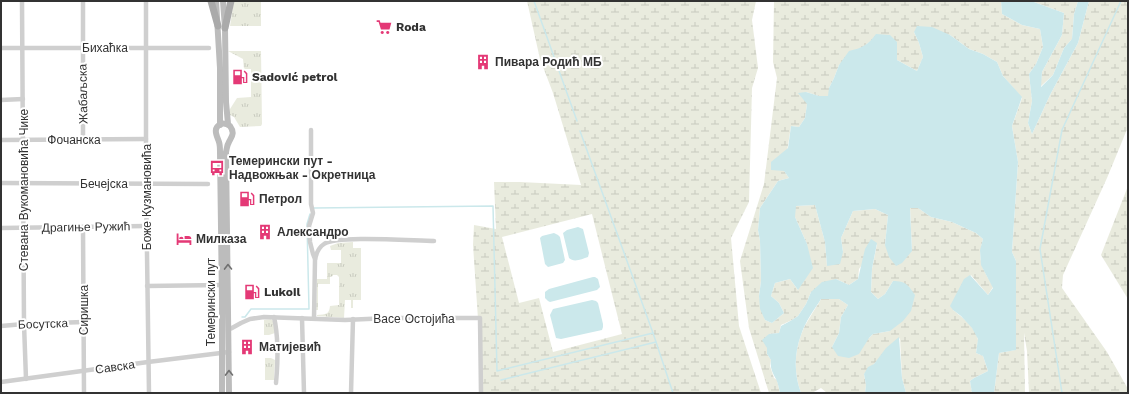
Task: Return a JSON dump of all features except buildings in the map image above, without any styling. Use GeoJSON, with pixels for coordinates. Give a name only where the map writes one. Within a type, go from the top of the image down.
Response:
{"type":"FeatureCollection","features":[{"type":"Feature","properties":{"kind":"main road"},"geometry":{"type":"LineString","coordinates":[[211,1],[222,27]]}},
{"type":"Feature","properties":{"kind":"main road"},"geometry":{"type":"LineString","coordinates":[[216,1],[222,27],[228,124],[233,131],[229,140],[224,142],[218,140],[216,138],[216,129],[220,125],[228,124]]}},
{"type":"Feature","properties":{"kind":"main road"},"geometry":{"type":"LineString","coordinates":[[220,125],[223,1]]}},
{"type":"Feature","properties":{"kind":"main road"},"geometry":{"type":"LineString","coordinates":[[222,27],[231,1]]}},
{"type":"Feature","properties":{"kind":"main road","name":"Темерински пут"},"geometry":{"type":"LineString","coordinates":[[218,140],[220,152],[222,393]]}},
{"type":"Feature","properties":{"kind":"main road","name":"Темерински пут"},"geometry":{"type":"LineString","coordinates":[[229,140],[226,152],[229,393]]}},
{"type":"Feature","properties":{"kind":"street","name":"Стевана Вукомановића Чике"},"geometry":{"type":"LineString","coordinates":[[22,1],[24,324],[26,378]]}},
{"type":"Feature","properties":{"kind":"street","name":"Жабаљска"},"geometry":{"type":"LineString","coordinates":[[82,1],[84,139]]}},
{"type":"Feature","properties":{"kind":"street","name":"Боже Кузмановића"},"geometry":{"type":"LineString","coordinates":[[146,1],[146,184],[149,393]]}},
{"type":"Feature","properties":{"kind":"street","name":"Бихаћка"},"geometry":{"type":"LineString","coordinates":[[1,48],[210,48]]}},
{"type":"Feature","properties":{"kind":"street"},"geometry":{"type":"LineString","coordinates":[[1,100],[23,99]]}},
{"type":"Feature","properties":{"kind":"street"},"geometry":{"type":"LineString","coordinates":[[311,130],[312,211],[309,226],[310,242],[315,259]]}},
{"type":"Feature","properties":{"kind":"street","name":"Фочанска"},"geometry":{"type":"LineString","coordinates":[[1,140],[146,139]]}},
{"type":"Feature","properties":{"kind":"street","name":"Бечејска"},"geometry":{"type":"LineString","coordinates":[[1,183],[208,184]]}},
{"type":"Feature","properties":{"kind":"street","name":"Драгиње Ружић"},"geometry":{"type":"LineString","coordinates":[[1,228],[147,226]]}},
{"type":"Feature","properties":{"kind":"street","name":"Сиришка"},"geometry":{"type":"LineString","coordinates":[[83,227],[84,393]]}},
{"type":"Feature","properties":{"kind":"street"},"geometry":{"type":"LineString","coordinates":[[314,318],[315,259],[317,253],[324,244],[335,240],[365,239],[434,241]]}},
{"type":"Feature","properties":{"kind":"street"},"geometry":{"type":"LineString","coordinates":[[147,286],[222,285]]}},
{"type":"Feature","properties":{"kind":"street"},"geometry":{"type":"LineString","coordinates":[[274,318],[278,354],[276,383]]}},
{"type":"Feature","properties":{"kind":"street"},"geometry":{"type":"LineString","coordinates":[[302,318],[304,393]]}},
{"type":"Feature","properties":{"kind":"street","name":"Васе Остојића"},"geometry":{"type":"LineString","coordinates":[[229,329],[250,319],[314,318],[327,320],[480,318],[481,393]]}},
{"type":"Feature","properties":{"kind":"street"},"geometry":{"type":"LineString","coordinates":[[351,393],[353,319]]}},
{"type":"Feature","properties":{"kind":"street","name":"Босутска"},"geometry":{"type":"LineString","coordinates":[[1,326],[84,322]]}},
{"type":"Feature","properties":{"kind":"street","name":"Савска"},"geometry":{"type":"LineString","coordinates":[[1,382],[229,352]]}},
{"type":"Feature","properties":{"kind":"green space"},"geometry":{"type":"Polygon","coordinates":[[[234,1],[261,1],[261,26],[230,26],[234,1]]]}},
{"type":"Feature","properties":{"kind":"green space"},"geometry":{"type":"Polygon","coordinates":[[[527,1],[756,1],[752,20],[758,68],[752,88],[749,202],[731,238],[739,326],[761,393],[483,393],[473,245],[474,225],[496,229],[494,182],[581,185],[553,93],[540,59],[527,1]],[[592,214],[502,237],[519,303],[539,298],[553,352],[622,334],[592,214]]]}},
{"type":"Feature","properties":{"kind":"green space"},"geometry":{"type":"Polygon","coordinates":[[[774,1],[1001,1],[1002,14],[1022,25],[1040,29],[1043,47],[1036,64],[1029,74],[1032,101],[1028,123],[1032,134],[1050,95],[1078,43],[1089,1],[1128,1],[1128,127],[1107,178],[1063,275],[1062,288],[1107,352],[1128,389],[1128,393],[1029,393],[1027,351],[1024,333],[1025,393],[994,393],[999,353],[1015,350],[1016,261],[1012,252],[1018,162],[1012,126],[1022,98],[1003,76],[997,62],[983,54],[969,49],[950,35],[914,32],[923,57],[917,71],[897,60],[897,42],[871,41],[839,65],[829,88],[829,96],[819,96],[806,92],[807,104],[805,118],[799,127],[791,126],[784,171],[789,178],[778,181],[760,208],[758,230],[760,241],[761,281],[759,296],[765,320],[772,323],[784,313],[779,303],[771,296],[775,283],[790,279],[798,290],[807,244],[795,217],[795,206],[815,205],[825,242],[827,266],[843,252],[841,238],[853,211],[875,209],[888,215],[885,245],[912,251],[910,207],[918,208],[931,217],[952,222],[976,233],[983,239],[980,253],[982,264],[993,287],[988,295],[971,275],[953,310],[961,316],[975,332],[978,340],[976,353],[983,356],[988,371],[970,381],[972,393],[906,393],[902,378],[900,338],[864,374],[866,385],[865,393],[827,393],[821,388],[812,393],[801,393],[796,371],[797,349],[803,330],[821,299],[839,299],[848,305],[841,317],[839,333],[832,347],[869,338],[873,334],[890,331],[893,281],[885,294],[878,299],[871,292],[872,269],[877,244],[859,269],[858,279],[849,285],[836,279],[811,292],[806,304],[798,316],[781,325],[779,333],[769,334],[767,354],[771,360],[770,366],[774,378],[777,380],[780,393],[769,393],[749,328],[740,261],[764,184],[777,78],[773,62],[774,1]]]}},
{"type":"Feature","properties":{"kind":"green space"},"geometry":{"type":"Polygon","coordinates":[[[1026,1],[1078,1],[1074,14],[1072,39],[1064,48],[1053,75],[1040,87],[1042,72],[1062,35],[1064,13],[1034,2],[1026,1]]]}},
{"type":"Feature","properties":{"kind":"green space"},"geometry":{"type":"Polygon","coordinates":[[[228,51],[261,51],[261,126],[240,127],[234,117],[228,114],[237,98],[251,97],[251,69],[244,69],[243,59],[228,51]]]}},
{"type":"Feature","properties":{"kind":"green space"},"geometry":{"type":"Polygon","coordinates":[[[1128,186],[1128,299],[1101,255],[1128,186]]]}},
{"type":"Feature","properties":{"kind":"green space"},"geometry":{"type":"Polygon","coordinates":[[[353,242],[353,248],[361,248],[361,300],[353,300],[353,308],[351,308],[351,300],[345,300],[344,318],[317,316],[328,313],[330,306],[339,305],[339,277],[337,275],[333,275],[330,277],[330,284],[318,284],[318,310],[316,310],[317,279],[327,279],[327,263],[341,263],[341,250],[331,250],[330,246],[338,243],[353,242]]]}},
{"type":"Feature","properties":{"kind":"green space"},"geometry":{"type":"Polygon","coordinates":[[[271,319],[273,321],[275,333],[264,335],[264,320],[271,319]]]}},
{"type":"Feature","properties":{"kind":"green space"},"geometry":{"type":"Polygon","coordinates":[[[265,358],[275,360],[274,380],[265,380],[265,358]]]}},
{"type":"Feature","properties":{"kind":"water"},"geometry":{"type":"Polygon","coordinates":[[[1001,1],[1034,2],[1064,13],[1062,35],[1042,72],[1041,87],[1053,75],[1064,48],[1072,39],[1074,14],[1078,1],[1089,1],[1078,43],[1050,95],[1032,134],[1028,123],[1032,101],[1029,74],[1036,64],[1043,47],[1040,29],[1022,25],[1002,14],[1001,1]]]}},
{"type":"Feature","properties":{"kind":"water"},"geometry":{"type":"Polygon","coordinates":[[[917,26],[932,27],[950,35],[969,49],[983,54],[997,62],[1003,76],[1022,97],[1012,126],[1018,162],[1012,252],[1016,261],[1016,350],[999,353],[994,393],[972,393],[970,381],[988,371],[983,356],[976,353],[978,339],[972,328],[950,306],[964,279],[970,275],[988,295],[993,288],[981,265],[980,250],[983,239],[976,233],[952,222],[931,217],[918,208],[910,208],[912,251],[902,263],[896,266],[889,257],[885,245],[888,215],[875,209],[853,211],[841,238],[843,252],[840,264],[827,266],[825,242],[815,205],[796,206],[795,217],[807,244],[813,268],[798,290],[790,279],[775,283],[771,296],[779,303],[784,313],[772,323],[765,320],[760,309],[760,241],[758,230],[760,208],[778,181],[789,178],[784,171],[771,170],[771,162],[788,148],[791,126],[799,127],[805,118],[807,104],[798,93],[806,92],[819,96],[828,96],[829,88],[839,65],[849,51],[864,46],[876,34],[890,35],[897,42],[897,60],[917,71],[923,57],[914,32],[917,26]]]}},
{"type":"Feature","properties":{"kind":"water"},"geometry":{"type":"Polygon","coordinates":[[[578,227],[583,229],[589,253],[588,257],[573,260],[569,258],[563,233],[567,230],[578,227]]]}},
{"type":"Feature","properties":{"kind":"water"},"geometry":{"type":"Polygon","coordinates":[[[554,233],[560,237],[565,260],[563,263],[548,267],[545,264],[540,238],[542,236],[554,233]]]}},
{"type":"Feature","properties":{"kind":"water"},"geometry":{"type":"Polygon","coordinates":[[[871,239],[877,243],[872,269],[871,292],[878,299],[885,294],[893,281],[904,283],[915,295],[911,311],[903,321],[890,331],[873,334],[859,354],[849,358],[838,356],[832,347],[839,333],[841,317],[848,305],[839,299],[821,299],[805,325],[797,349],[796,371],[801,393],[780,393],[772,370],[771,360],[767,354],[767,348],[762,340],[769,334],[779,333],[781,326],[798,316],[806,304],[811,292],[822,282],[836,279],[849,285],[858,279],[865,249],[871,239]]]}},
{"type":"Feature","properties":{"kind":"water"},"geometry":{"type":"Polygon","coordinates":[[[593,277],[598,279],[600,287],[597,290],[550,302],[545,298],[545,292],[549,289],[593,277]]]}},
{"type":"Feature","properties":{"kind":"water"},"geometry":{"type":"Polygon","coordinates":[[[592,300],[598,303],[603,324],[602,330],[561,339],[556,338],[550,315],[553,309],[592,300]]]}},
{"type":"Feature","properties":{"kind":"water"},"geometry":{"type":"Polygon","coordinates":[[[899,337],[902,378],[906,393],[865,393],[866,385],[864,374],[868,367],[874,364],[886,348],[899,337]]]}},
{"type":"Feature","properties":{"kind":"waterway"},"geometry":{"type":"LineString","coordinates":[[534,1],[577,121]]}},
{"type":"Feature","properties":{"kind":"waterway"},"geometry":{"type":"LineString","coordinates":[[1062,393],[1040,249],[1062,130],[1121,1]]}},
{"type":"Feature","properties":{"kind":"waterway"},"geometry":{"type":"LineString","coordinates":[[580,131],[653,333]]}},
{"type":"Feature","properties":{"kind":"waterway"},"geometry":{"type":"LineString","coordinates":[[313,209],[493,206],[497,371],[653,333],[656,342]]}},
{"type":"Feature","properties":{"kind":"waterway"},"geometry":{"type":"LineString","coordinates":[[242,317],[245,317],[251,309],[309,309],[307,224],[310,214]]}},
{"type":"Feature","properties":{"kind":"waterway"},"geometry":{"type":"LineString","coordinates":[[501,380],[656,342],[673,393]]}},
{"type":"Feature","properties":{"kind":"place","name":"Roda"},"geometry":{"type":"Point","coordinates":[384,27]}},
{"type":"Feature","properties":{"kind":"place","name":"Пивара Родић МБ"},"geometry":{"type":"Point","coordinates":[483,62]}},
{"type":"Feature","properties":{"kind":"place","name":"Sadović petrol"},"geometry":{"type":"Point","coordinates":[240,77]}},
{"type":"Feature","properties":{"kind":"place","name":"Темерински пут - Надвожњак - Окретница"},"geometry":{"type":"Point","coordinates":[217,168]}},
{"type":"Feature","properties":{"kind":"place","name":"Петрол"},"geometry":{"type":"Point","coordinates":[247,199]}},
{"type":"Feature","properties":{"kind":"place","name":"Александро"},"geometry":{"type":"Point","coordinates":[265,232]}},
{"type":"Feature","properties":{"kind":"place","name":"Милказа"},"geometry":{"type":"Point","coordinates":[184,239]}},
{"type":"Feature","properties":{"kind":"place","name":"Lukoil"},"geometry":{"type":"Point","coordinates":[252,292]}},
{"type":"Feature","properties":{"kind":"place","name":"Матијевић"},"geometry":{"type":"Point","coordinates":[247,347]}}]}
